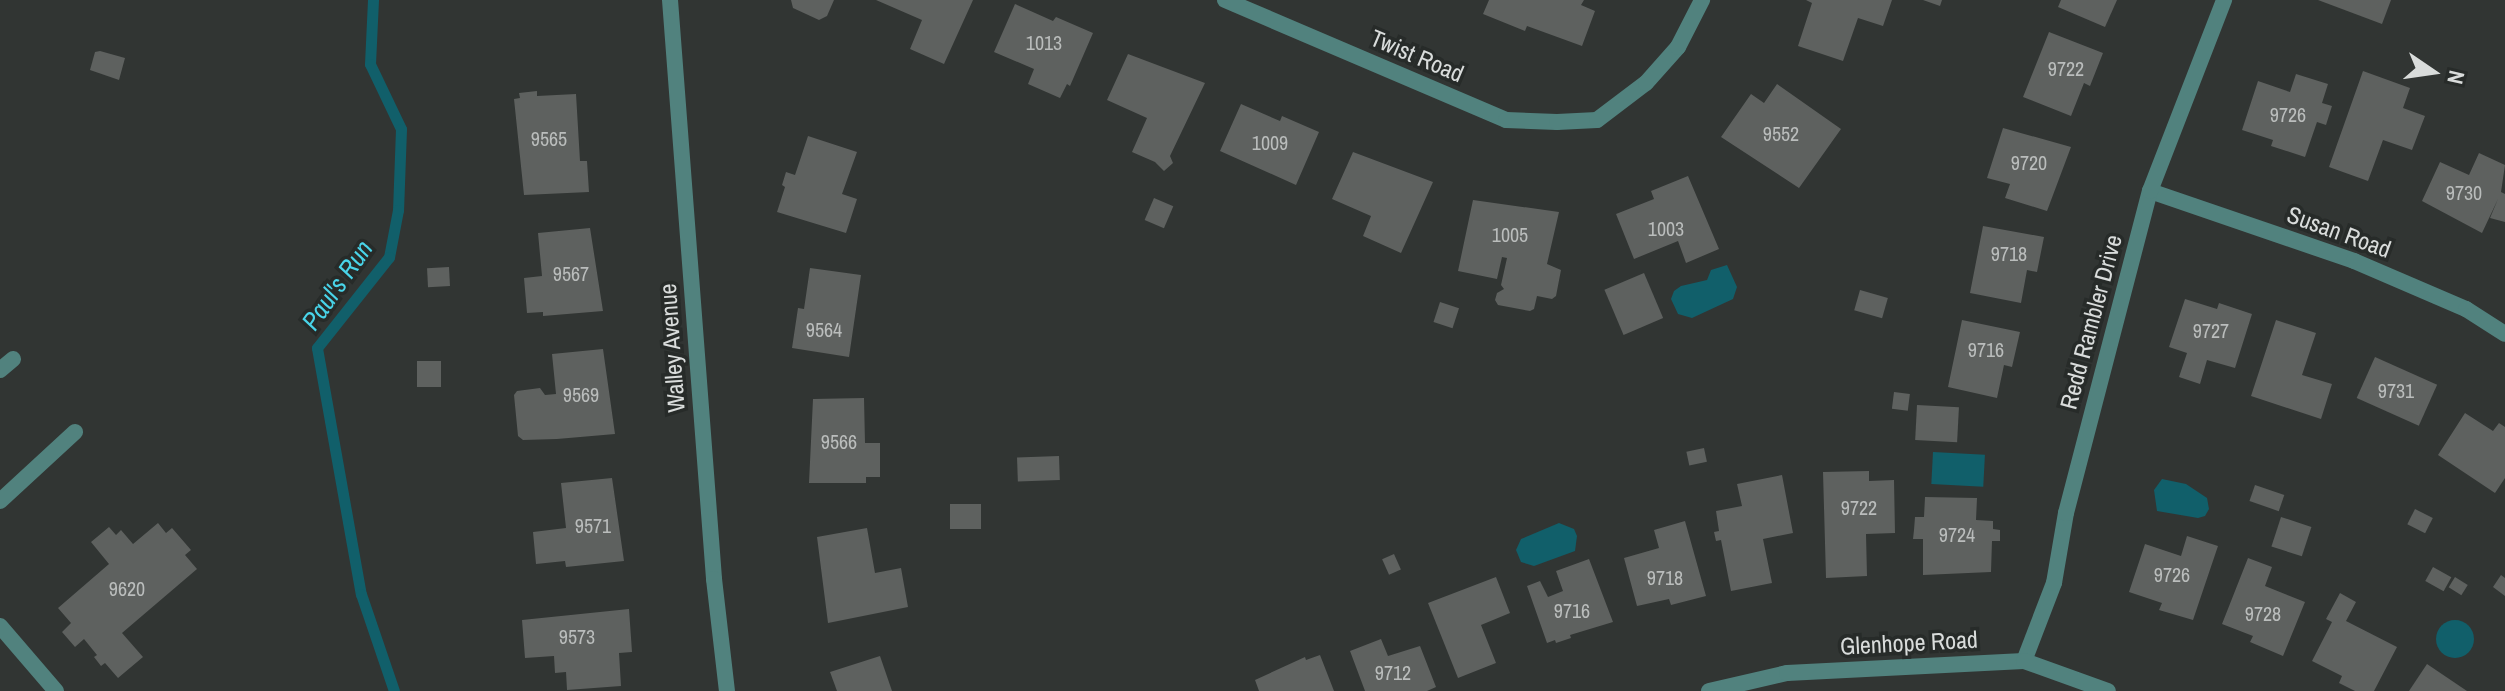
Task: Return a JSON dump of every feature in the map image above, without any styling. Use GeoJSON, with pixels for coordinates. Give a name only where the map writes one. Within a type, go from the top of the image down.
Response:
{"type":"FeatureCollection","features":[{"type":"Feature","properties":{"kind":"street","name":"Walley Avenue"},"geometry":{"type":"LineString","coordinates":[[670,0],[714,579],[727,691]]}},
{"type":"Feature","properties":{"kind":"street","name":"Twist Road"},"geometry":{"type":"LineString","coordinates":[[1225,0],[1506,120],[1597,120],[1646,83],[1678,47],[1702,0]]}},
{"type":"Feature","properties":{"kind":"street","name":"Redd Rambler Drive"},"geometry":{"type":"LineString","coordinates":[[2024,661],[2054,583],[2066,513],[2150,191],[2224,0]]}},
{"type":"Feature","properties":{"kind":"street","name":"Susan Road"},"geometry":{"type":"LineString","coordinates":[[2150,191],[2354,261],[2466,309],[2505,334]]}},
{"type":"Feature","properties":{"kind":"street"},"geometry":{"type":"LineString","coordinates":[[0,501],[75,432]]}},
{"type":"Feature","properties":{"kind":"street"},"geometry":{"type":"LineString","coordinates":[[0,626],[56,691]]}},
{"type":"Feature","properties":{"kind":"street","name":"Glenhope Road"},"geometry":{"type":"LineString","coordinates":[[1709,691],[1787,673],[2024,661],[2108,691]]}},
{"type":"Feature","properties":{"kind":"water"},"geometry":{"type":"Polygon","coordinates":[[[1727,265],[1737,287],[1733,299],[1692,318],[1678,314],[1671,299],[1674,291],[1681,286],[1707,280],[1711,270],[1727,265]]]}},
{"type":"Feature","properties":{"kind":"water"},"geometry":{"type":"Polygon","coordinates":[[[1933,452],[1985,455],[1983,487],[1931,484],[1933,452]]]}},
{"type":"Feature","properties":{"kind":"water"},"geometry":{"type":"Polygon","coordinates":[[[2162,479],[2186,484],[2207,498],[2209,509],[2205,516],[2198,518],[2157,511],[2154,490],[2162,479]]]}},
{"type":"Feature","properties":{"kind":"water"},"geometry":{"type":"Polygon","coordinates":[[[1559,523],[1574,529],[1577,536],[1575,551],[1534,566],[1521,562],[1516,550],[1521,539],[1559,523]]]}},
{"type":"Feature","properties":{"kind":"water"},"geometry":{"type":"Polygon","coordinates":[[[2455,620],[2468,626],[2474,639],[2468,652],[2455,658],[2442,652],[2436,639],[2442,626],[2455,620]]]}},
{"type":"Feature","properties":{"kind":"building"},"geometry":{"type":"Polygon","coordinates":[[[791,0],[834,0],[827,16],[819,20],[793,8],[791,0]]]}},
{"type":"Feature","properties":{"kind":"building"},"geometry":{"type":"Polygon","coordinates":[[[876,0],[973,0],[944,64],[910,49],[922,20],[876,0]]]}},
{"type":"Feature","properties":{"kind":"building"},"geometry":{"type":"Polygon","coordinates":[[[1489,0],[1584,0],[1581,5],[1595,11],[1582,46],[1527,26],[1525,31],[1483,14],[1489,0]]]}},
{"type":"Feature","properties":{"kind":"building"},"geometry":{"type":"Polygon","coordinates":[[[1806,0],[1892,0],[1883,26],[1858,18],[1843,61],[1798,46],[1812,3],[1806,0]]]}},
{"type":"Feature","properties":{"kind":"building"},"geometry":{"type":"Polygon","coordinates":[[[1923,0],[1942,0],[1940,6],[1923,0]]]}},
{"type":"Feature","properties":{"kind":"building"},"geometry":{"type":"Polygon","coordinates":[[[2061,0],[2117,0],[2105,27],[2058,7],[2061,0]]]}},
{"type":"Feature","properties":{"kind":"building"},"geometry":{"type":"Polygon","coordinates":[[[2318,0],[2391,0],[2382,24],[2318,0]]]}},
{"type":"Feature","properties":{"kind":"building"},"geometry":{"type":"Polygon","coordinates":[[[1015,4],[1053,21],[1056,17],[1093,33],[1070,86],[1067,84],[1060,98],[1028,84],[1034,69],[994,52],[1015,4]]]}},
{"type":"Feature","properties":{"kind":"building"},"geometry":{"type":"Polygon","coordinates":[[[2049,32],[2103,53],[2090,86],[2084,83],[2071,116],[2023,97],[2049,32]]]}},
{"type":"Feature","properties":{"kind":"building"},"geometry":{"type":"Polygon","coordinates":[[[95,52],[125,58],[119,80],[90,70],[95,52]]]}},
{"type":"Feature","properties":{"kind":"building"},"geometry":{"type":"Polygon","coordinates":[[[1128,54],[1205,83],[1170,156],[1173,163],[1164,171],[1155,162],[1132,152],[1147,118],[1107,100],[1128,54]]]}},
{"type":"Feature","properties":{"kind":"building"},"geometry":{"type":"Polygon","coordinates":[[[2363,71],[2410,88],[2403,108],[2425,116],[2412,150],[2383,140],[2368,181],[2329,167],[2363,71]]]}},
{"type":"Feature","properties":{"kind":"building"},"geometry":{"type":"Polygon","coordinates":[[[2296,74],[2328,84],[2322,103],[2332,106],[2326,125],[2317,122],[2305,157],[2271,146],[2273,140],[2242,130],[2258,81],[2290,92],[2296,74]]]}},
{"type":"Feature","properties":{"kind":"building"},"geometry":{"type":"Polygon","coordinates":[[[1777,84],[1841,129],[1799,188],[1721,137],[1751,94],[1764,103],[1777,84]]]}},
{"type":"Feature","properties":{"kind":"building"},"geometry":{"type":"Polygon","coordinates":[[[537,91],[537,96],[576,94],[580,161],[587,161],[589,192],[524,195],[514,99],[520,98],[519,93],[537,91]]]}},
{"type":"Feature","properties":{"kind":"building"},"geometry":{"type":"Polygon","coordinates":[[[1241,104],[1280,121],[1282,116],[1319,132],[1296,185],[1220,151],[1241,104]]]}},
{"type":"Feature","properties":{"kind":"building"},"geometry":{"type":"Polygon","coordinates":[[[2003,128],[2071,147],[2047,211],[2005,198],[2010,184],[1987,178],[2003,128]]]}},
{"type":"Feature","properties":{"kind":"building"},"geometry":{"type":"Polygon","coordinates":[[[808,136],[857,152],[842,194],[857,199],[846,233],[777,212],[786,172],[795,175],[808,136]]]}},
{"type":"Feature","properties":{"kind":"building"},"geometry":{"type":"Polygon","coordinates":[[[1353,152],[1433,182],[1401,253],[1363,236],[1371,216],[1332,199],[1353,152]]]}},
{"type":"Feature","properties":{"kind":"building"},"geometry":{"type":"Polygon","coordinates":[[[2479,153],[2505,165],[2501,192],[2505,194],[2505,222],[2490,218],[2498,199],[2482,233],[2422,201],[2440,162],[2469,175],[2479,153]]]}},
{"type":"Feature","properties":{"kind":"building"},"geometry":{"type":"Polygon","coordinates":[[[1688,176],[1719,249],[1686,263],[1678,241],[1634,259],[1616,214],[1654,199],[1651,191],[1688,176]]]}},
{"type":"Feature","properties":{"kind":"building"},"geometry":{"type":"Polygon","coordinates":[[[1154,198],[1173,206],[1164,228],[1145,220],[1154,198]]]}},
{"type":"Feature","properties":{"kind":"building"},"geometry":{"type":"Polygon","coordinates":[[[1473,200],[1559,212],[1547,264],[1561,270],[1556,296],[1552,299],[1537,296],[1534,309],[1530,311],[1498,305],[1495,300],[1497,293],[1504,289],[1501,285],[1507,258],[1502,257],[1497,279],[1458,271],[1473,200]]]}},
{"type":"Feature","properties":{"kind":"building"},"geometry":{"type":"Polygon","coordinates":[[[1983,226],[2044,237],[2037,272],[2027,270],[2021,303],[1970,293],[1983,226]]]}},
{"type":"Feature","properties":{"kind":"building"},"geometry":{"type":"Polygon","coordinates":[[[590,228],[603,311],[543,316],[543,312],[527,313],[524,278],[542,276],[538,233],[590,228]]]}},
{"type":"Feature","properties":{"kind":"building"},"geometry":{"type":"Polygon","coordinates":[[[449,267],[450,286],[428,287],[427,268],[449,267]]]}},
{"type":"Feature","properties":{"kind":"building"},"geometry":{"type":"Polygon","coordinates":[[[810,268],[861,275],[849,357],[792,348],[798,308],[804,309],[810,268]]]}},
{"type":"Feature","properties":{"kind":"building"},"geometry":{"type":"Polygon","coordinates":[[[1644,273],[1663,318],[1624,335],[1604,290],[1644,273]]]}},
{"type":"Feature","properties":{"kind":"building"},"geometry":{"type":"Polygon","coordinates":[[[1860,290],[1888,298],[1882,318],[1854,310],[1860,290]]]}},
{"type":"Feature","properties":{"kind":"building"},"geometry":{"type":"Polygon","coordinates":[[[2185,299],[2217,309],[2219,303],[2252,314],[2235,368],[2207,360],[2200,384],[2179,377],[2187,353],[2169,347],[2185,299]]]}},
{"type":"Feature","properties":{"kind":"building"},"geometry":{"type":"Polygon","coordinates":[[[1440,302],[1459,308],[1453,328],[1434,322],[1440,302]]]}},
{"type":"Feature","properties":{"kind":"building"},"geometry":{"type":"Polygon","coordinates":[[[1962,320],[2020,332],[2012,367],[2004,365],[1997,398],[1948,387],[1962,320]]]}},
{"type":"Feature","properties":{"kind":"building"},"geometry":{"type":"Polygon","coordinates":[[[2276,320],[2316,333],[2302,375],[2332,384],[2321,419],[2251,396],[2276,320]]]}},
{"type":"Feature","properties":{"kind":"building"},"geometry":{"type":"Polygon","coordinates":[[[603,349],[615,434],[523,440],[518,436],[514,395],[517,391],[540,388],[545,395],[556,394],[552,354],[603,349]]]}},
{"type":"Feature","properties":{"kind":"building"},"geometry":{"type":"Polygon","coordinates":[[[2375,357],[2437,385],[2419,426],[2357,398],[2375,357]]]}},
{"type":"Feature","properties":{"kind":"building"},"geometry":{"type":"Polygon","coordinates":[[[417,361],[441,361],[441,387],[417,387],[417,361]]]}},
{"type":"Feature","properties":{"kind":"building"},"geometry":{"type":"Polygon","coordinates":[[[1894,392],[1910,394],[1908,411],[1892,409],[1894,392]]]}},
{"type":"Feature","properties":{"kind":"building"},"geometry":{"type":"Polygon","coordinates":[[[864,398],[865,443],[880,443],[880,477],[866,477],[866,483],[809,483],[813,399],[864,398]]]}},
{"type":"Feature","properties":{"kind":"building"},"geometry":{"type":"Polygon","coordinates":[[[1917,405],[1959,407],[1957,442],[1915,440],[1917,405]]]}},
{"type":"Feature","properties":{"kind":"building"},"geometry":{"type":"Polygon","coordinates":[[[2465,413],[2493,431],[2499,423],[2505,427],[2505,478],[2495,493],[2438,455],[2465,413]]]}},
{"type":"Feature","properties":{"kind":"building"},"geometry":{"type":"Polygon","coordinates":[[[1704,448],[1707,462],[1689,465],[1686,452],[1704,448]]]}},
{"type":"Feature","properties":{"kind":"building"},"geometry":{"type":"Polygon","coordinates":[[[1059,456],[1060,480],[1018,481],[1017,457],[1059,456]]]}},
{"type":"Feature","properties":{"kind":"building"},"geometry":{"type":"Polygon","coordinates":[[[1869,471],[1869,481],[1894,480],[1895,533],[1866,534],[1867,576],[1826,578],[1823,472],[1869,471]]]}},
{"type":"Feature","properties":{"kind":"building"},"geometry":{"type":"Polygon","coordinates":[[[1782,475],[1793,533],[1763,539],[1772,583],[1731,591],[1721,540],[1716,541],[1714,532],[1719,531],[1716,511],[1742,506],[1737,484],[1782,475]]]}},
{"type":"Feature","properties":{"kind":"building"},"geometry":{"type":"Polygon","coordinates":[[[612,478],[624,561],[566,567],[565,561],[536,564],[533,532],[566,528],[561,483],[612,478]]]}},
{"type":"Feature","properties":{"kind":"building"},"geometry":{"type":"Polygon","coordinates":[[[2255,485],[2284,495],[2279,511],[2249,501],[2255,485]]]}},
{"type":"Feature","properties":{"kind":"building"},"geometry":{"type":"Polygon","coordinates":[[[1925,497],[1977,498],[1976,520],[1993,521],[1993,529],[2000,530],[2000,541],[1992,541],[1991,572],[1923,575],[1923,539],[1913,539],[1915,517],[1924,517],[1925,497]]]}},
{"type":"Feature","properties":{"kind":"building"},"geometry":{"type":"Polygon","coordinates":[[[950,504],[981,504],[981,529],[950,529],[950,504]]]}},
{"type":"Feature","properties":{"kind":"building"},"geometry":{"type":"Polygon","coordinates":[[[2415,509],[2433,518],[2425,533],[2407,524],[2415,509]]]}},
{"type":"Feature","properties":{"kind":"building"},"geometry":{"type":"Polygon","coordinates":[[[2281,517],[2311,527],[2302,556],[2271,546],[2281,517]]]}},
{"type":"Feature","properties":{"kind":"building"},"geometry":{"type":"Polygon","coordinates":[[[1685,521],[1706,596],[1671,605],[1669,599],[1637,606],[1624,558],[1659,548],[1654,530],[1685,521]]]}},
{"type":"Feature","properties":{"kind":"building"},"geometry":{"type":"Polygon","coordinates":[[[158,523],[166,533],[172,528],[191,550],[185,555],[197,569],[122,633],[143,657],[118,678],[105,663],[101,666],[94,657],[97,655],[84,639],[75,647],[62,632],[71,623],[58,608],[109,564],[91,542],[109,527],[116,535],[121,530],[133,544],[158,523]]]}},
{"type":"Feature","properties":{"kind":"building"},"geometry":{"type":"Polygon","coordinates":[[[867,528],[875,573],[901,568],[908,607],[828,623],[817,537],[867,528]]]}},
{"type":"Feature","properties":{"kind":"building"},"geometry":{"type":"Polygon","coordinates":[[[2187,536],[2218,546],[2193,620],[2159,610],[2162,603],[2129,592],[2145,544],[2181,556],[2187,536]]]}},
{"type":"Feature","properties":{"kind":"building"},"geometry":{"type":"Polygon","coordinates":[[[1394,554],[1401,570],[1389,575],[1382,559],[1394,554]]]}},
{"type":"Feature","properties":{"kind":"building"},"geometry":{"type":"Polygon","coordinates":[[[2248,558],[2272,567],[2265,586],[2305,602],[2283,656],[2250,642],[2253,636],[2222,624],[2248,558]]]}},
{"type":"Feature","properties":{"kind":"building"},"geometry":{"type":"Polygon","coordinates":[[[1589,559],[1613,622],[1570,635],[1571,638],[1556,643],[1555,640],[1547,643],[1527,586],[1540,581],[1548,597],[1563,591],[1556,571],[1589,559]]]}},
{"type":"Feature","properties":{"kind":"building"},"geometry":{"type":"Polygon","coordinates":[[[2433,567],[2451,577],[2444,591],[2425,581],[2433,567]]]}},
{"type":"Feature","properties":{"kind":"building"},"geometry":{"type":"Polygon","coordinates":[[[2501,575],[2505,578],[2505,596],[2493,587],[2501,575]]]}},
{"type":"Feature","properties":{"kind":"building"},"geometry":{"type":"Polygon","coordinates":[[[1496,577],[1510,613],[1481,625],[1496,663],[1458,678],[1428,603],[1496,577]]]}},
{"type":"Feature","properties":{"kind":"building"},"geometry":{"type":"Polygon","coordinates":[[[2455,577],[2468,585],[2461,595],[2449,587],[2455,577]]]}},
{"type":"Feature","properties":{"kind":"building"},"geometry":{"type":"Polygon","coordinates":[[[2340,593],[2356,602],[2346,621],[2397,647],[2374,691],[2355,691],[2339,683],[2342,676],[2312,661],[2332,622],[2326,619],[2340,593]]]}},
{"type":"Feature","properties":{"kind":"building"},"geometry":{"type":"Polygon","coordinates":[[[629,609],[632,652],[619,653],[621,686],[567,690],[566,672],[555,673],[554,656],[525,658],[522,620],[629,609]]]}},
{"type":"Feature","properties":{"kind":"building"},"geometry":{"type":"Polygon","coordinates":[[[1381,639],[1388,656],[1420,646],[1436,687],[1427,691],[1365,691],[1350,651],[1381,639]]]}},
{"type":"Feature","properties":{"kind":"building"},"geometry":{"type":"Polygon","coordinates":[[[1320,655],[1334,691],[1259,691],[1255,680],[1305,657],[1306,660],[1320,655]]]}},
{"type":"Feature","properties":{"kind":"building"},"geometry":{"type":"Polygon","coordinates":[[[880,656],[892,691],[837,691],[830,672],[880,656]]]}},
{"type":"Feature","properties":{"kind":"building"},"geometry":{"type":"Polygon","coordinates":[[[2427,664],[2467,691],[2409,691],[2427,664]]]}},
{"type":"Feature","properties":{"kind":"waterway","name":"Paul's Run"},"geometry":{"type":"LineString","coordinates":[[373,0],[370,64],[401,129],[398,210],[389,257],[317,348],[361,594],[394,691]]}}]}
